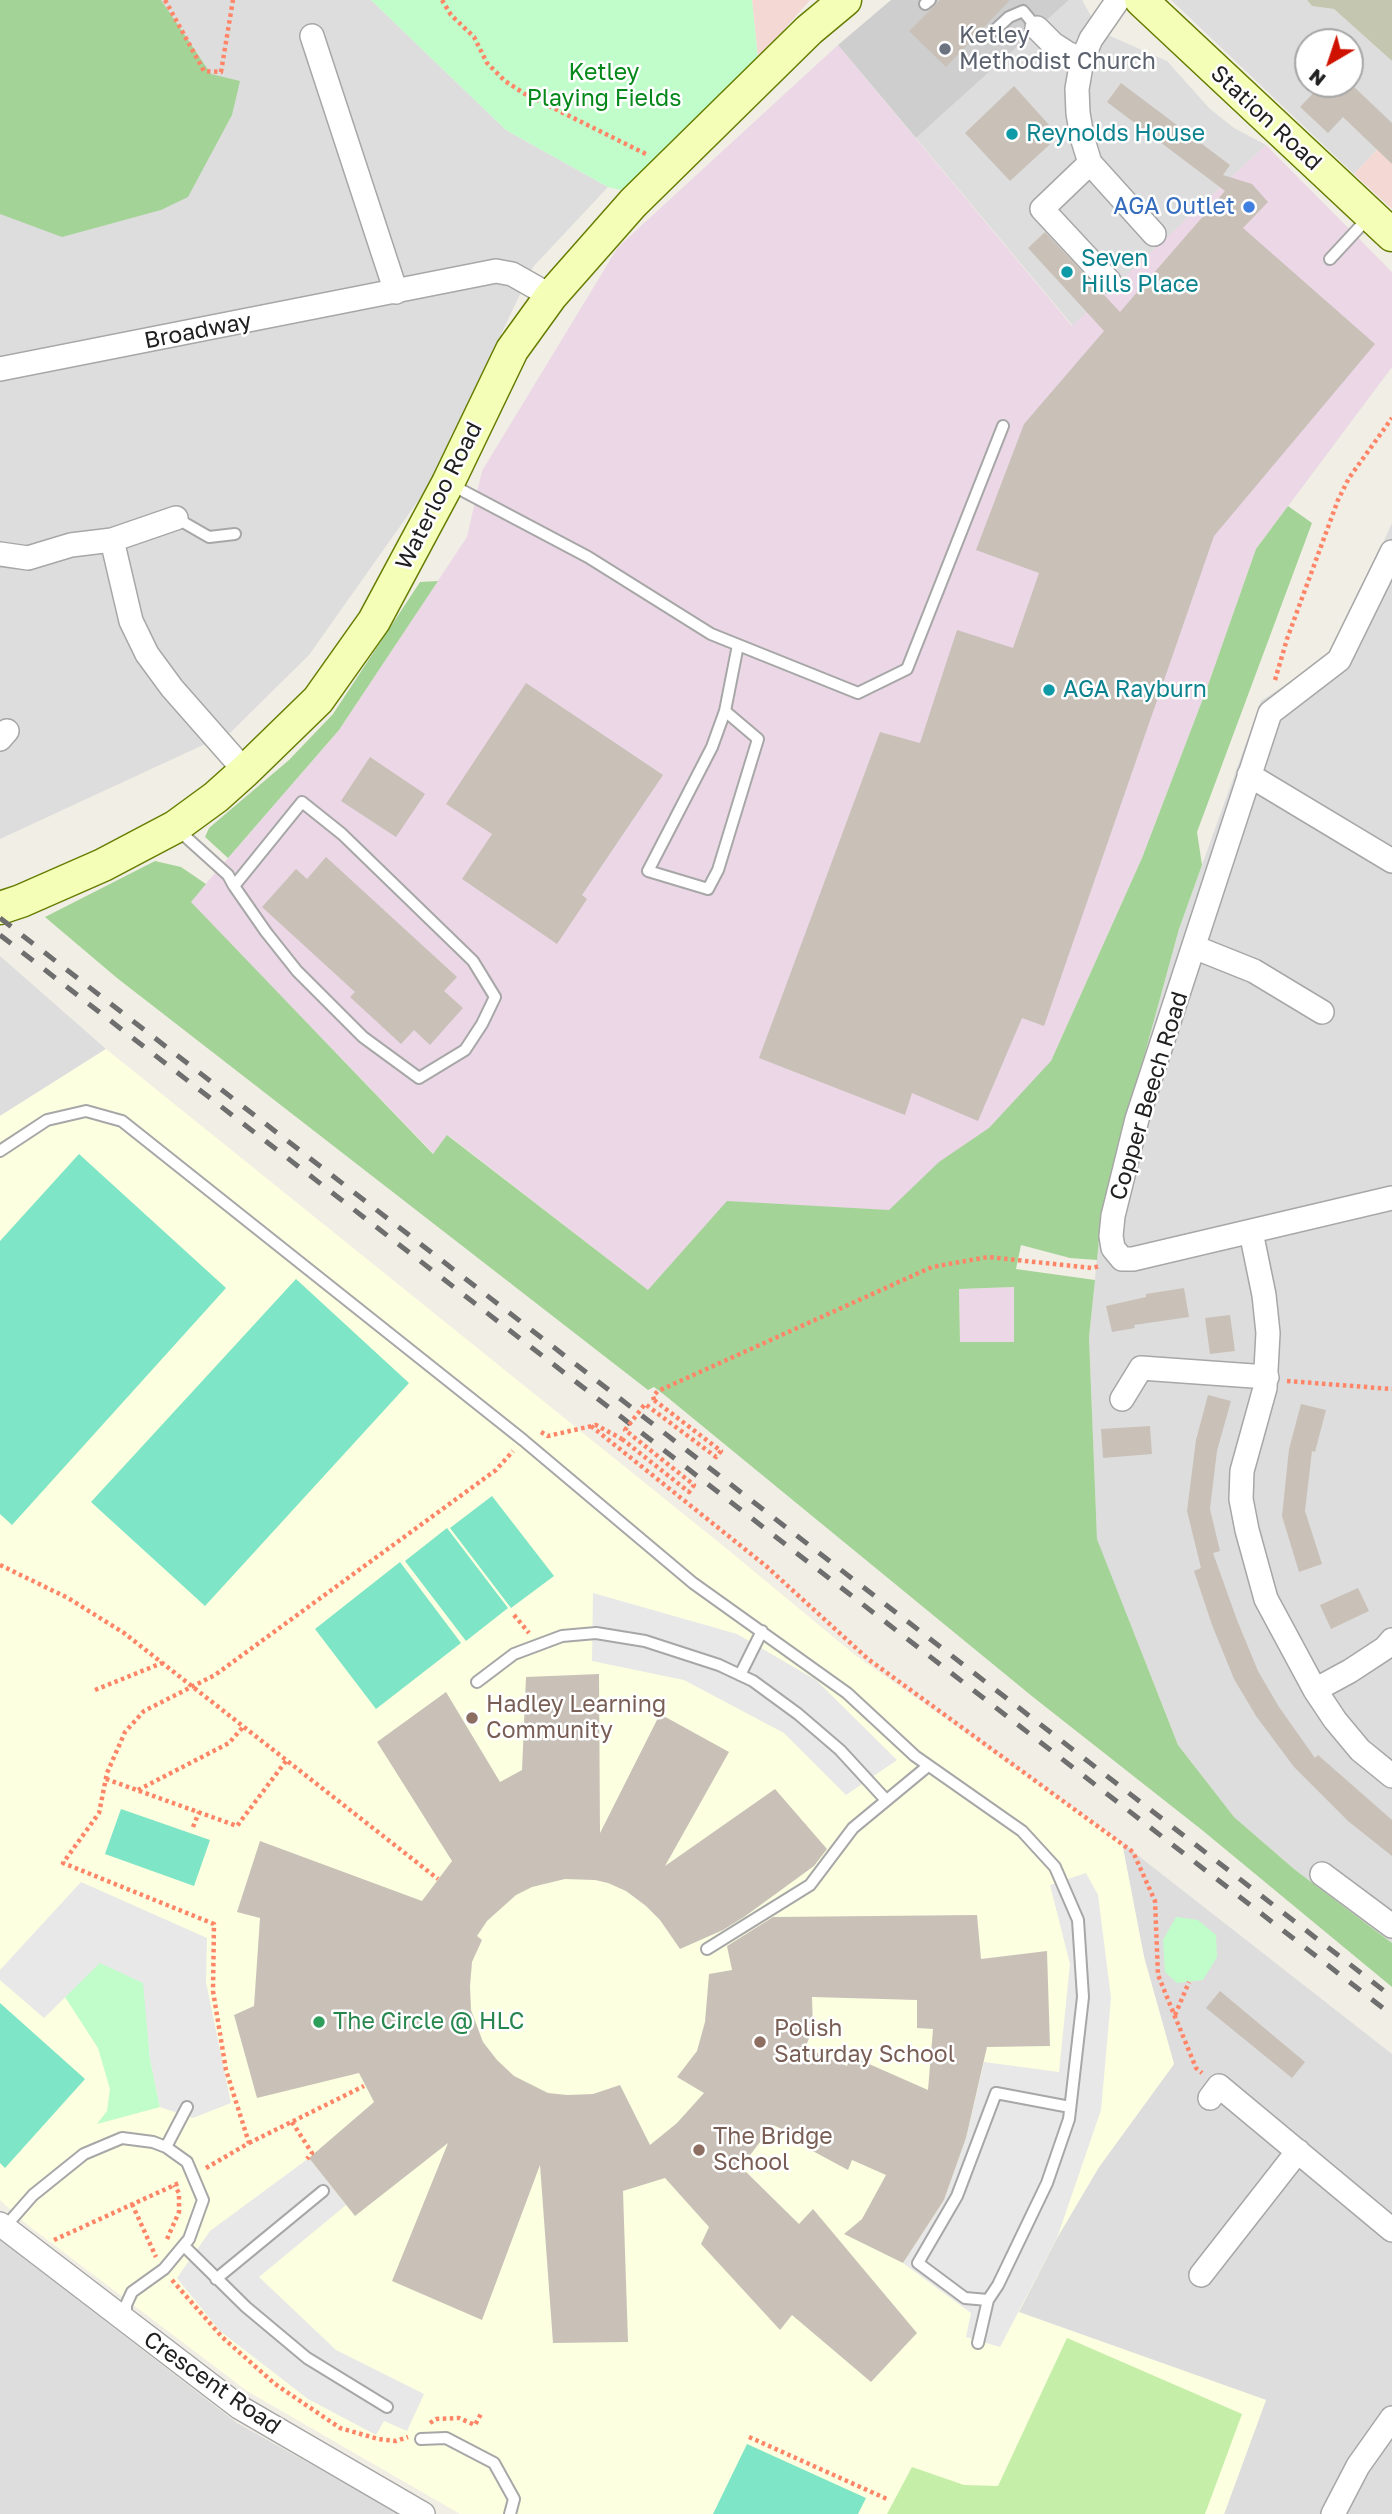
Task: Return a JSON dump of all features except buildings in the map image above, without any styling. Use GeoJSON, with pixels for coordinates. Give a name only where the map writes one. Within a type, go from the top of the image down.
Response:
{"type":"FeatureCollection","features":[{"type":"Feature","properties":{"kind":"street","name":"Waterloo Road"},"geometry":{"type":"LineString","coordinates":[[809,30],[829,0]]}},
{"type":"Feature","properties":{"kind":"street","name":"Waterloo Road"},"geometry":{"type":"LineString","coordinates":[[10,904],[103,865],[175,827],[216,797],[318,700],[374,621],[448,483],[512,350],[551,296],[633,203],[809,30],[845,0]]}},
{"type":"Feature","properties":{"kind":"street"},"geometry":{"type":"LineString","coordinates":[[1118,0],[1091,39],[1082,60],[1077,89],[1078,113],[1090,163],[1154,234]]}},
{"type":"Feature","properties":{"kind":"street","name":"Station Road"},"geometry":{"type":"LineString","coordinates":[[1141,0],[1381,225]]}},
{"type":"Feature","properties":{"kind":"street"},"geometry":{"type":"LineString","coordinates":[[1028,13],[1066,53],[1082,60]]}},
{"type":"Feature","properties":{"kind":"street"},"geometry":{"type":"LineString","coordinates":[[312,36],[396,292]]}},
{"type":"Feature","properties":{"kind":"street"},"geometry":{"type":"LineString","coordinates":[[1090,163],[1042,209],[1109,281]]}},
{"type":"Feature","properties":{"kind":"street","name":"Broadway"},"geometry":{"type":"LineString","coordinates":[[0,369],[496,271],[512,274],[551,296]]}},
{"type":"Feature","properties":{"kind":"street"},"geometry":{"type":"LineString","coordinates":[[0,554],[28,558],[71,545],[112,540],[176,519]]}},
{"type":"Feature","properties":{"kind":"street"},"geometry":{"type":"LineString","coordinates":[[112,540],[131,621],[147,654],[172,688],[245,771]]}},
{"type":"Feature","properties":{"kind":"street","name":"Copper Beech Road"},"geometry":{"type":"LineString","coordinates":[[1392,552],[1339,660],[1270,713],[1137,1119],[1113,1216],[1111,1236],[1116,1254],[1122,1259],[1133,1259],[1392,1198]]}},
{"type":"Feature","properties":{"kind":"street"},"geometry":{"type":"LineString","coordinates":[[1249,775],[1392,861]]}},
{"type":"Feature","properties":{"kind":"street"},"geometry":{"type":"LineString","coordinates":[[1194,947],[1254,971],[1322,1012]]}},
{"type":"Feature","properties":{"kind":"street"},"geometry":{"type":"LineString","coordinates":[[1251,1232],[1264,1295],[1273,1379],[1242,1471],[1241,1499],[1247,1530],[1266,1599],[1315,1690],[1360,1750],[1392,1776]]}},
{"type":"Feature","properties":{"kind":"street"},"geometry":{"type":"LineString","coordinates":[[1122,1399],[1141,1368],[1273,1379]]}},
{"type":"Feature","properties":{"kind":"street"},"geometry":{"type":"LineString","coordinates":[[1315,1690],[1350,1671],[1392,1640]]}},
{"type":"Feature","properties":{"kind":"street"},"geometry":{"type":"LineString","coordinates":[[1322,1874],[1392,1926]]}},
{"type":"Feature","properties":{"kind":"street"},"geometry":{"type":"LineString","coordinates":[[1216,2084],[1392,2230]]}},
{"type":"Feature","properties":{"kind":"street"},"geometry":{"type":"LineString","coordinates":[[1202,2275],[1298,2151]]}},
{"type":"Feature","properties":{"kind":"street","name":"Crescent Road"},"geometry":{"type":"LineString","coordinates":[[4,2238],[126,2322],[239,2407],[423,2514]]}},
{"type":"Feature","properties":{"kind":"street"},"geometry":{"type":"LineString","coordinates":[[1334,2514],[1358,2466],[1392,2418]]}},
{"type":"Feature","properties":{"kind":"lane"},"geometry":{"type":"LineString","coordinates":[[995,30],[1009,17],[1028,13]]}},
{"type":"Feature","properties":{"kind":"lane"},"geometry":{"type":"LineString","coordinates":[[1330,259],[1381,225]]}},
{"type":"Feature","properties":{"kind":"lane"},"geometry":{"type":"LineString","coordinates":[[448,483],[588,557],[711,634],[858,694],[907,669],[1003,426]]}},
{"type":"Feature","properties":{"kind":"lane"},"geometry":{"type":"LineString","coordinates":[[176,519],[209,537],[235,534]]}},
{"type":"Feature","properties":{"kind":"lane"},"geometry":{"type":"LineString","coordinates":[[725,711],[758,739],[718,870],[708,889],[648,871],[712,747],[725,711],[738,645]]}},
{"type":"Feature","properties":{"kind":"lane"},"geometry":{"type":"LineString","coordinates":[[175,827],[228,875],[234,886],[266,932],[297,971],[363,1037],[419,1078],[466,1050],[495,997],[473,961],[342,834],[302,802],[234,886]]}},
{"type":"Feature","properties":{"kind":"lane"},"geometry":{"type":"LineString","coordinates":[[0,1151],[47,1120],[86,1111],[122,1121],[523,1440],[693,1583],[847,1693],[915,1756],[1022,1831],[1055,1867],[1078,1920],[1083,1997],[1069,2119],[1047,2183],[988,2301],[978,2343]]}},
{"type":"Feature","properties":{"kind":"lane"},"geometry":{"type":"LineString","coordinates":[[740,1675],[762,1631]]}},
{"type":"Feature","properties":{"kind":"lane"},"geometry":{"type":"LineString","coordinates":[[477,1682],[514,1654],[562,1636],[596,1633],[645,1641],[719,1665],[753,1681],[799,1714],[840,1750],[886,1801]]}},
{"type":"Feature","properties":{"kind":"lane"},"geometry":{"type":"LineString","coordinates":[[707,1949],[810,1885],[853,1828],[928,1766]]}},
{"type":"Feature","properties":{"kind":"lane"},"geometry":{"type":"LineString","coordinates":[[988,2301],[965,2298],[918,2263],[957,2196],[996,2092],[1070,2107]]}},
{"type":"Feature","properties":{"kind":"lane"},"geometry":{"type":"LineString","coordinates":[[166,2147],[187,2107]]}},
{"type":"Feature","properties":{"kind":"lane"},"geometry":{"type":"LineString","coordinates":[[4,2238],[33,2195],[84,2154],[122,2138],[153,2142],[166,2147],[187,2162],[203,2200],[190,2239],[164,2269],[132,2292],[126,2305],[126,2322]]}},
{"type":"Feature","properties":{"kind":"lane"},"geometry":{"type":"LineString","coordinates":[[216,2279],[323,2191]]}},
{"type":"Feature","properties":{"kind":"lane"},"geometry":{"type":"LineString","coordinates":[[184,2245],[261,2321],[307,2358],[387,2407]]}},
{"type":"Feature","properties":{"kind":"lane"},"geometry":{"type":"LineString","coordinates":[[418,2436],[446,2438],[494,2463],[514,2499],[510,2514]]}},
{"type":"Feature","properties":{"kind":"path"},"geometry":{"type":"LineString","coordinates":[[165,0],[204,71],[221,72],[233,0]]}},
{"type":"Feature","properties":{"kind":"path"},"geometry":{"type":"LineString","coordinates":[[442,0],[451,15],[474,37],[487,63],[505,80],[541,103],[640,149],[668,169]]}},
{"type":"Feature","properties":{"kind":"path"},"geometry":{"type":"LineString","coordinates":[[1276,707],[1270,696],[1287,639],[1338,500],[1349,478],[1392,418]]}},
{"type":"Feature","properties":{"kind":"path"},"geometry":{"type":"LineString","coordinates":[[214,1924],[63,1863],[99,1813],[106,1779],[125,1732],[144,1711],[215,1675],[496,1470],[534,1428],[548,1436],[596,1425],[622,1439],[690,1492],[694,1485],[625,1430],[645,1404],[716,1457],[721,1451],[654,1400],[653,1396],[658,1391],[932,1267],[988,1257],[1092,1268]]}},
{"type":"Feature","properties":{"kind":"path"},"geometry":{"type":"LineString","coordinates":[[1273,1379],[1392,1389]]}},
{"type":"Feature","properties":{"kind":"path"},"geometry":{"type":"LineString","coordinates":[[591,1426],[766,1566],[868,1659],[1133,1852],[1155,1901],[1158,1975],[1196,2068],[1216,2084]]}},
{"type":"Feature","properties":{"kind":"path"},"geometry":{"type":"LineString","coordinates":[[0,1565],[68,1598],[124,1633],[438,1879]]}},
{"type":"Feature","properties":{"kind":"path"},"geometry":{"type":"LineString","coordinates":[[95,1690],[163,1662]]}},
{"type":"Feature","properties":{"kind":"path"},"geometry":{"type":"LineString","coordinates":[[137,1790],[229,1742],[243,1727]]}},
{"type":"Feature","properties":{"kind":"path"},"geometry":{"type":"LineString","coordinates":[[106,1779],[237,1826],[286,1761]]}},
{"type":"Feature","properties":{"kind":"path"},"geometry":{"type":"LineString","coordinates":[[192,1827],[199,1812]]}},
{"type":"Feature","properties":{"kind":"path"},"geometry":{"type":"LineString","coordinates":[[1175,2016],[1189,1982]]}},
{"type":"Feature","properties":{"kind":"path"},"geometry":{"type":"LineString","coordinates":[[249,2143],[364,2086]]}},
{"type":"Feature","properties":{"kind":"path"},"geometry":{"type":"LineString","coordinates":[[292,2122],[312,2152],[307,2159]]}},
{"type":"Feature","properties":{"kind":"path"},"geometry":{"type":"LineString","coordinates":[[155,2253],[167,2238],[179,2212],[179,2193],[174,2186]]}},
{"type":"Feature","properties":{"kind":"path"},"geometry":{"type":"LineString","coordinates":[[132,2204],[158,2260]]}},
{"type":"Feature","properties":{"kind":"path"},"geometry":{"type":"LineString","coordinates":[[169,2277],[222,2337],[275,2384],[340,2428],[378,2439],[396,2441],[418,2436]]}},
{"type":"Feature","properties":{"kind":"path"},"geometry":{"type":"LineString","coordinates":[[425,2426],[436,2419],[458,2418],[475,2425],[482,2412]]}},
{"type":"Feature","properties":{"kind":"path"},"geometry":{"type":"LineString","coordinates":[[750,2437],[887,2499]]}},
{"type":"Feature","properties":{"kind":"shaded area"},"geometry":{"type":"Polygon","coordinates":[[[0,0],[371,0],[506,130],[608,187],[533,267],[430,484],[309,655],[231,732],[0,839],[0,0]]]}},
{"type":"Feature","properties":{"kind":"shaded area"},"geometry":{"type":"Polygon","coordinates":[[[752,0],[810,0],[758,59],[752,0]]]}},
{"type":"Feature","properties":{"kind":"shaded area"},"geometry":{"type":"Polygon","coordinates":[[[891,0],[1069,0],[916,138],[838,45],[891,0]]]}},
{"type":"Feature","properties":{"kind":"shaded area"},"geometry":{"type":"Polygon","coordinates":[[[1069,0],[1082,0],[1092,18],[1108,35],[1167,61],[1210,109],[1234,128],[1266,145],[1073,326],[916,138],[1069,0]]]}},
{"type":"Feature","properties":{"kind":"shaded area"},"geometry":{"type":"Polygon","coordinates":[[[1171,0],[1307,0],[1312,6],[1334,9],[1355,28],[1294,28],[1294,98],[1364,98],[1364,36],[1392,61],[1392,134],[1354,174],[1171,0]]]}},
{"type":"Feature","properties":{"kind":"shaded area"},"geometry":{"type":"Polygon","coordinates":[[[1307,0],[1392,0],[1392,61],[1364,36],[1364,28],[1355,28],[1334,9],[1312,6],[1307,0]]]}},
{"type":"Feature","properties":{"kind":"shaded area"},"geometry":{"type":"Polygon","coordinates":[[[838,45],[1072,326],[1266,145],[1392,272],[1392,367],[1256,549],[1207,688],[1142,858],[1051,1061],[1012,1243],[728,1352],[448,1135],[434,1154],[190,902],[339,730],[467,537],[482,471],[618,247],[838,45]]]}},
{"type":"Feature","properties":{"kind":"shaded area"},"geometry":{"type":"Polygon","coordinates":[[[1392,134],[1392,209],[1354,174],[1392,134]]]}},
{"type":"Feature","properties":{"kind":"shaded area"},"geometry":{"type":"Polygon","coordinates":[[[1392,523],[1392,1943],[1294,1869],[1234,1817],[1178,1745],[1097,1540],[1089,1337],[1102,1210],[1179,929],[1261,701],[1318,663],[1335,648],[1392,523]]]}},
{"type":"Feature","properties":{"kind":"shaded area"},"geometry":{"type":"Polygon","coordinates":[[[0,956],[106,1049],[0,1116],[0,956]]]}},
{"type":"Feature","properties":{"kind":"shaded area","name":"Hadley Learning Community"},"geometry":{"type":"Polygon","coordinates":[[[106,1049],[855,1655],[1122,1843],[1144,1957],[1174,2064],[1099,2167],[1057,2238],[1019,2312],[1266,2400],[1224,2514],[460,2514],[247,2391],[25,2223],[0,2200],[0,1116],[106,1049]]]}},
{"type":"Feature","properties":{"kind":"shaded area"},"geometry":{"type":"Polygon","coordinates":[[[1015,1287],[1014,1342],[960,1342],[959,1289],[1015,1287]]]}},
{"type":"Feature","properties":{"kind":"shaded area"},"geometry":{"type":"Polygon","coordinates":[[[593,1593],[737,1634],[816,1680],[897,1760],[846,1795],[784,1733],[684,1680],[592,1661],[593,1593]]]}},
{"type":"Feature","properties":{"kind":"shaded area"},"geometry":{"type":"Polygon","coordinates":[[[1122,1843],[1392,2054],[1392,2514],[1224,2514],[1266,2400],[1018,2312],[1099,2167],[1174,2064],[1144,1957],[1122,1843]]]}},
{"type":"Feature","properties":{"kind":"shaded area"},"geometry":{"type":"Polygon","coordinates":[[[1086,1873],[1098,1895],[1111,1998],[1101,2110],[1057,2238],[1000,2347],[966,2337],[971,2313],[903,2263],[944,2200],[966,2138],[984,2062],[1059,2072],[1070,1964],[1050,1885],[1086,1873]]]}},
{"type":"Feature","properties":{"kind":"shaded area"},"geometry":{"type":"Polygon","coordinates":[[[81,1882],[207,1938],[206,1982],[231,2103],[193,2118],[160,2107],[150,2059],[143,1983],[100,1963],[44,2018],[0,1980],[0,1970],[81,1882]]]}},
{"type":"Feature","properties":{"kind":"shaded area"},"geometry":{"type":"Polygon","coordinates":[[[309,2158],[346,2205],[259,2277],[336,2350],[424,2394],[407,2431],[384,2421],[376,2435],[308,2399],[220,2331],[177,2278],[210,2231],[309,2158]]]}},
{"type":"Feature","properties":{"kind":"shaded area"},"geometry":{"type":"Polygon","coordinates":[[[0,2240],[237,2423],[400,2514],[0,2514],[0,2240]]]}},
{"type":"Feature","properties":{"kind":"green space"},"geometry":{"type":"Polygon","coordinates":[[[0,0],[161,0],[211,74],[240,81],[232,115],[188,197],[161,210],[62,237],[0,214],[0,0]]]}},
{"type":"Feature","properties":{"kind":"green space","name":"Ketley Playing Fields"},"geometry":{"type":"Polygon","coordinates":[[[371,0],[752,0],[758,59],[656,156],[625,191],[608,187],[506,130],[371,0]]]}},
{"type":"Feature","properties":{"kind":"green space"},"geometry":{"type":"Polygon","coordinates":[[[1288,506],[1312,523],[1197,832],[1202,865],[1179,929],[1102,1210],[1097,1260],[1070,1258],[1021,1245],[1016,1269],[1095,1280],[1089,1337],[1097,1539],[1178,1745],[1234,1817],[1294,1869],[1392,1943],[1392,1987],[667,1397],[654,1387],[648,1390],[117,978],[45,917],[155,861],[181,867],[206,884],[191,902],[433,1154],[447,1135],[648,1290],[727,1201],[889,1210],[939,1162],[989,1128],[1051,1061],[1142,858],[1207,688],[1256,549],[1288,506]],[[1014,1287],[959,1289],[960,1342],[1014,1342],[1014,1287]]]}},
{"type":"Feature","properties":{"kind":"green space"},"geometry":{"type":"Polygon","coordinates":[[[438,581],[339,730],[228,858],[205,837],[209,828],[289,760],[333,714],[420,582],[438,581]]]}},
{"type":"Feature","properties":{"kind":"green space"},"geometry":{"type":"Polygon","coordinates":[[[79,1154],[226,1288],[12,1525],[0,1514],[0,1241],[79,1154]]]}},
{"type":"Feature","properties":{"kind":"green space"},"geometry":{"type":"Polygon","coordinates":[[[296,1279],[409,1383],[205,1606],[91,1502],[296,1279]]]}},
{"type":"Feature","properties":{"kind":"green space"},"geometry":{"type":"Polygon","coordinates":[[[492,1496],[554,1576],[511,1608],[450,1528],[492,1496]]]}},
{"type":"Feature","properties":{"kind":"green space"},"geometry":{"type":"Polygon","coordinates":[[[447,1528],[508,1608],[466,1641],[405,1561],[447,1528]]]}},
{"type":"Feature","properties":{"kind":"green space"},"geometry":{"type":"Polygon","coordinates":[[[400,1562],[461,1643],[376,1709],[315,1629],[400,1562]]]}},
{"type":"Feature","properties":{"kind":"green space"},"geometry":{"type":"Polygon","coordinates":[[[121,1809],[210,1840],[194,1886],[105,1854],[121,1809]]]}},
{"type":"Feature","properties":{"kind":"green space"},"geometry":{"type":"Polygon","coordinates":[[[1176,1917],[1198,1920],[1216,1935],[1217,1957],[1203,1980],[1177,1983],[1165,1972],[1163,1940],[1176,1917]]]}},
{"type":"Feature","properties":{"kind":"green space"},"geometry":{"type":"Polygon","coordinates":[[[100,1962],[144,1983],[150,2059],[160,2107],[97,2124],[107,2111],[110,2089],[98,2048],[65,1997],[100,1962]]]}},
{"type":"Feature","properties":{"kind":"green space"},"geometry":{"type":"Polygon","coordinates":[[[0,2003],[85,2079],[5,2168],[0,2163],[0,2003]]]}},
{"type":"Feature","properties":{"kind":"green space"},"geometry":{"type":"Polygon","coordinates":[[[1067,2338],[1242,2414],[1205,2514],[887,2514],[912,2467],[964,2485],[998,2486],[1067,2338]]]}},
{"type":"Feature","properties":{"kind":"green space"},"geometry":{"type":"Polygon","coordinates":[[[747,2444],[866,2498],[858,2514],[713,2514],[747,2444]]]}},
{"type":"Feature","properties":{"kind":"railway"},"geometry":{"type":"LineString","coordinates":[[0,918],[1392,1997]]}},
{"type":"Feature","properties":{"kind":"railway"},"geometry":{"type":"LineString","coordinates":[[0,935],[1392,2015]]}},
{"type":"Feature","properties":{"kind":"place","name":"Ketley Methodist Church"},"geometry":{"type":"Point","coordinates":[945,49]}},
{"type":"Feature","properties":{"kind":"place","name":"Reynolds House"},"geometry":{"type":"Point","coordinates":[1012,134]}},
{"type":"Feature","properties":{"kind":"place","name":"AGA Outlet"},"geometry":{"type":"Point","coordinates":[1249,207]}},
{"type":"Feature","properties":{"kind":"place","name":"Seven Hills Place"},"geometry":{"type":"Point","coordinates":[1067,272]}},
{"type":"Feature","properties":{"kind":"place","name":"AGA Rayburn"},"geometry":{"type":"Point","coordinates":[1049,690]}},
{"type":"Feature","properties":{"kind":"place","name":"Hadley Learning Community"},"geometry":{"type":"Point","coordinates":[472,1718]}},
{"type":"Feature","properties":{"kind":"place","name":"The Circle @ HLC"},"geometry":{"type":"Point","coordinates":[319,2022]}},
{"type":"Feature","properties":{"kind":"place","name":"Polish Saturday School"},"geometry":{"type":"Point","coordinates":[760,2042]}},
{"type":"Feature","properties":{"kind":"place","name":"The Bridge School"},"geometry":{"type":"Point","coordinates":[699,2150]}}]}
